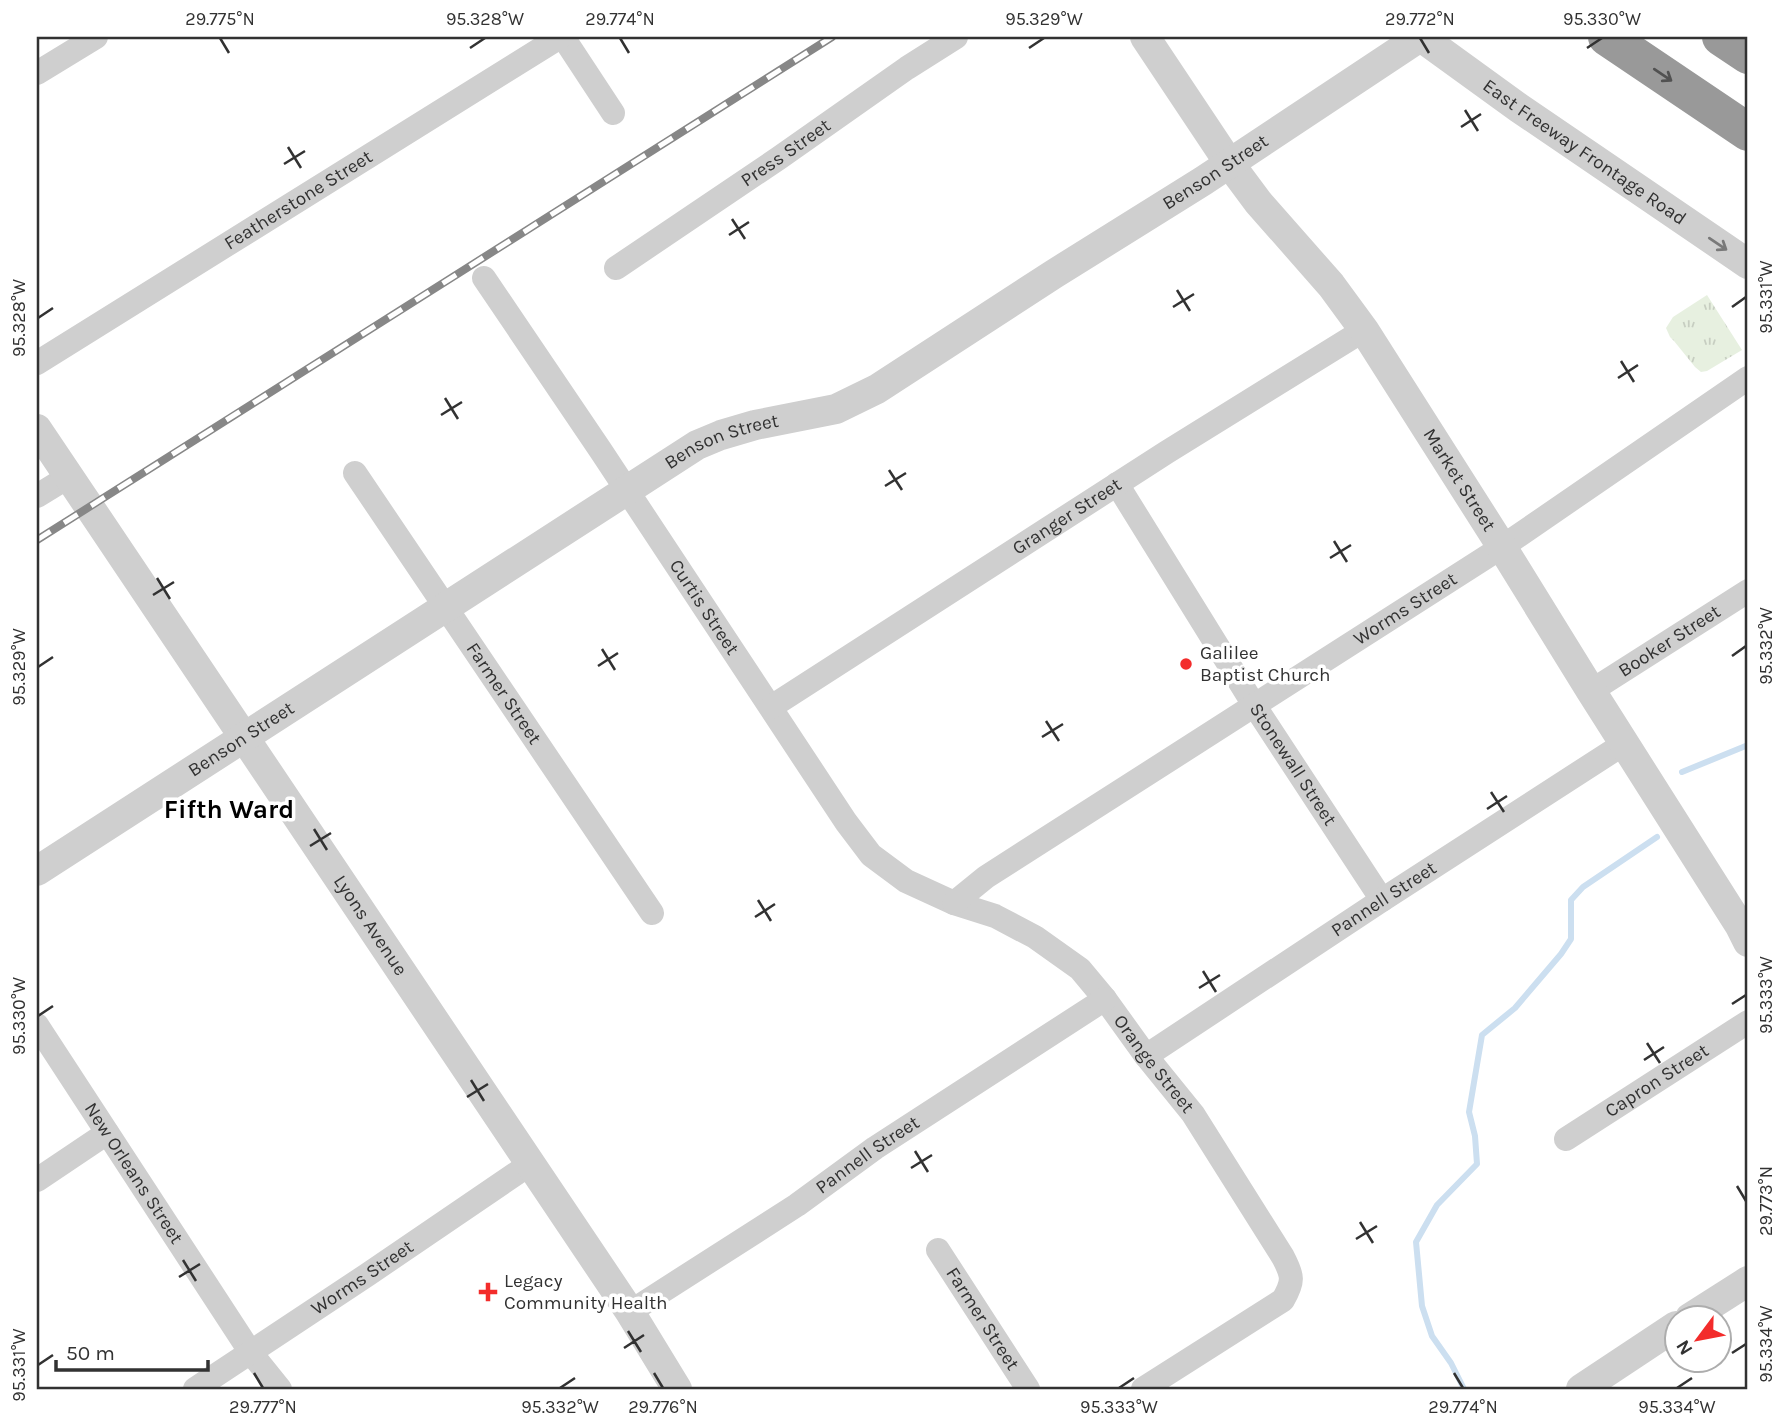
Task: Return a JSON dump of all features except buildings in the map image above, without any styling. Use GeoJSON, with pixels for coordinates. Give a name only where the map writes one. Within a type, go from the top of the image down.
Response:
{"type":"FeatureCollection","features":[{"type":"Feature","properties":{"kind":"highway"},"geometry":{"type":"LineString","coordinates":[[1606,37],[1748,132]]}},
{"type":"Feature","properties":{"kind":"highway"},"geometry":{"type":"LineString","coordinates":[[1721,37],[1748,55]]}},
{"type":"Feature","properties":{"kind":"street"},"geometry":{"type":"LineString","coordinates":[[37,74],[96,37]]}},
{"type":"Feature","properties":{"kind":"street"},"geometry":{"type":"LineString","coordinates":[[562,37],[613,113]]}},
{"type":"Feature","properties":{"kind":"street","name":"Featherstone Street"},"geometry":{"type":"LineString","coordinates":[[37,363],[562,37]]}},
{"type":"Feature","properties":{"kind":"street","name":"Press Street"},"geometry":{"type":"LineString","coordinates":[[616,268],[956,37]]}},
{"type":"Feature","properties":{"kind":"street","name":"Market Street"},"geometry":{"type":"LineString","coordinates":[[1145,37],[1258,202],[1331,285],[1364,330],[1733,914],[1748,942]]}},
{"type":"Feature","properties":{"kind":"street","name":"Benson Street"},"geometry":{"type":"LineString","coordinates":[[37,871],[697,445],[755,425],[836,409],[865,395],[1229,163],[1420,37]]}},
{"type":"Feature","properties":{"kind":"street","name":"East Freeway Frontage Road"},"geometry":{"type":"LineString","coordinates":[[1420,37],[1748,264]]}},
{"type":"Feature","properties":{"kind":"street","name":"Curtis Street"},"geometry":{"type":"LineString","coordinates":[[484,278],[846,822],[871,855],[906,881],[954,903]]}},
{"type":"Feature","properties":{"kind":"street","name":"Granger Street"},"geometry":{"type":"LineString","coordinates":[[771,707],[1116,484],[1364,330]]}},
{"type":"Feature","properties":{"kind":"street","name":"Worms Street"},"geometry":{"type":"LineString","coordinates":[[954,903],[986,877],[1502,547],[1748,378]]}},
{"type":"Feature","properties":{"kind":"street","name":"Lyons Avenue"},"geometry":{"type":"LineString","coordinates":[[37,429],[630,1312],[677,1389]]}},
{"type":"Feature","properties":{"kind":"street","name":"Farmer Street"},"geometry":{"type":"LineString","coordinates":[[355,472],[653,913]]}},
{"type":"Feature","properties":{"kind":"street"},"geometry":{"type":"LineString","coordinates":[[37,496],[68,477]]}},
{"type":"Feature","properties":{"kind":"street","name":"Stonewall Street"},"geometry":{"type":"LineString","coordinates":[[1116,484],[1254,705],[1382,900]]}},
{"type":"Feature","properties":{"kind":"street","name":"Booker Street"},"geometry":{"type":"LineString","coordinates":[[1591,691],[1748,591]]}},
{"type":"Feature","properties":{"kind":"street","name":"Pannell Street"},"geometry":{"type":"LineString","coordinates":[[1146,1056],[1625,743]]}},
{"type":"Feature","properties":{"kind":"street","name":"Orange Street"},"geometry":{"type":"LineString","coordinates":[[954,903],[995,916],[1035,937],[1080,970],[1193,1114],[1291,1272],[1291,1286],[1283,1300],[1143,1389]]}},
{"type":"Feature","properties":{"kind":"street","name":"Pannell Street"},"geometry":{"type":"LineString","coordinates":[[630,1312],[797,1205],[875,1148],[1105,999]]}},
{"type":"Feature","properties":{"kind":"street","name":"Capron Street"},"geometry":{"type":"LineString","coordinates":[[1566,1139],[1748,1023]]}},
{"type":"Feature","properties":{"kind":"street","name":"New Orleans Street"},"geometry":{"type":"LineString","coordinates":[[37,1025],[251,1353],[280,1389]]}},
{"type":"Feature","properties":{"kind":"street"},"geometry":{"type":"LineString","coordinates":[[37,1180],[107,1133]]}},
{"type":"Feature","properties":{"kind":"street","name":"Worms Street"},"geometry":{"type":"LineString","coordinates":[[195,1389],[530,1164]]}},
{"type":"Feature","properties":{"kind":"street","name":"Farmer Street"},"geometry":{"type":"LineString","coordinates":[[938,1250],[1028,1389]]}},
{"type":"Feature","properties":{"kind":"street"},"geometry":{"type":"LineString","coordinates":[[1712,1304],[1748,1281]]}},
{"type":"Feature","properties":{"kind":"street"},"geometry":{"type":"LineString","coordinates":[[1581,1389],[1662,1335]]}},
{"type":"Feature","properties":{"kind":"green space"},"geometry":{"type":"Polygon","coordinates":[[[1707,295],[1742,350],[1701,372],[1670,337],[1666,328],[1673,317],[1707,295]]]}},
{"type":"Feature","properties":{"kind":"waterway"},"geometry":{"type":"LineString","coordinates":[[1682,772],[1748,745]]}},
{"type":"Feature","properties":{"kind":"waterway"},"geometry":{"type":"LineString","coordinates":[[1464,1389],[1451,1363],[1432,1336],[1422,1306],[1416,1242],[1437,1205],[1477,1164],[1475,1136],[1469,1112],[1482,1035],[1515,1008],[1571,939],[1571,900],[1583,887],[1657,837]]}},
{"type":"Feature","properties":{"kind":"railway"},"geometry":{"type":"LineString","coordinates":[[37,540],[832,37]]}},
{"type":"Feature","properties":{"kind":"place","name":"Galilee Baptist Church"},"geometry":{"type":"Point","coordinates":[1186,664]}},
{"type":"Feature","properties":{"kind":"place","name":"Legacy Community Health"},"geometry":{"type":"Point","coordinates":[488,1292]}},
{"type":"Feature","properties":{"kind":"district","name":"Fifth Ward"},"geometry":{"type":"Point","coordinates":[229,809]}}]}
